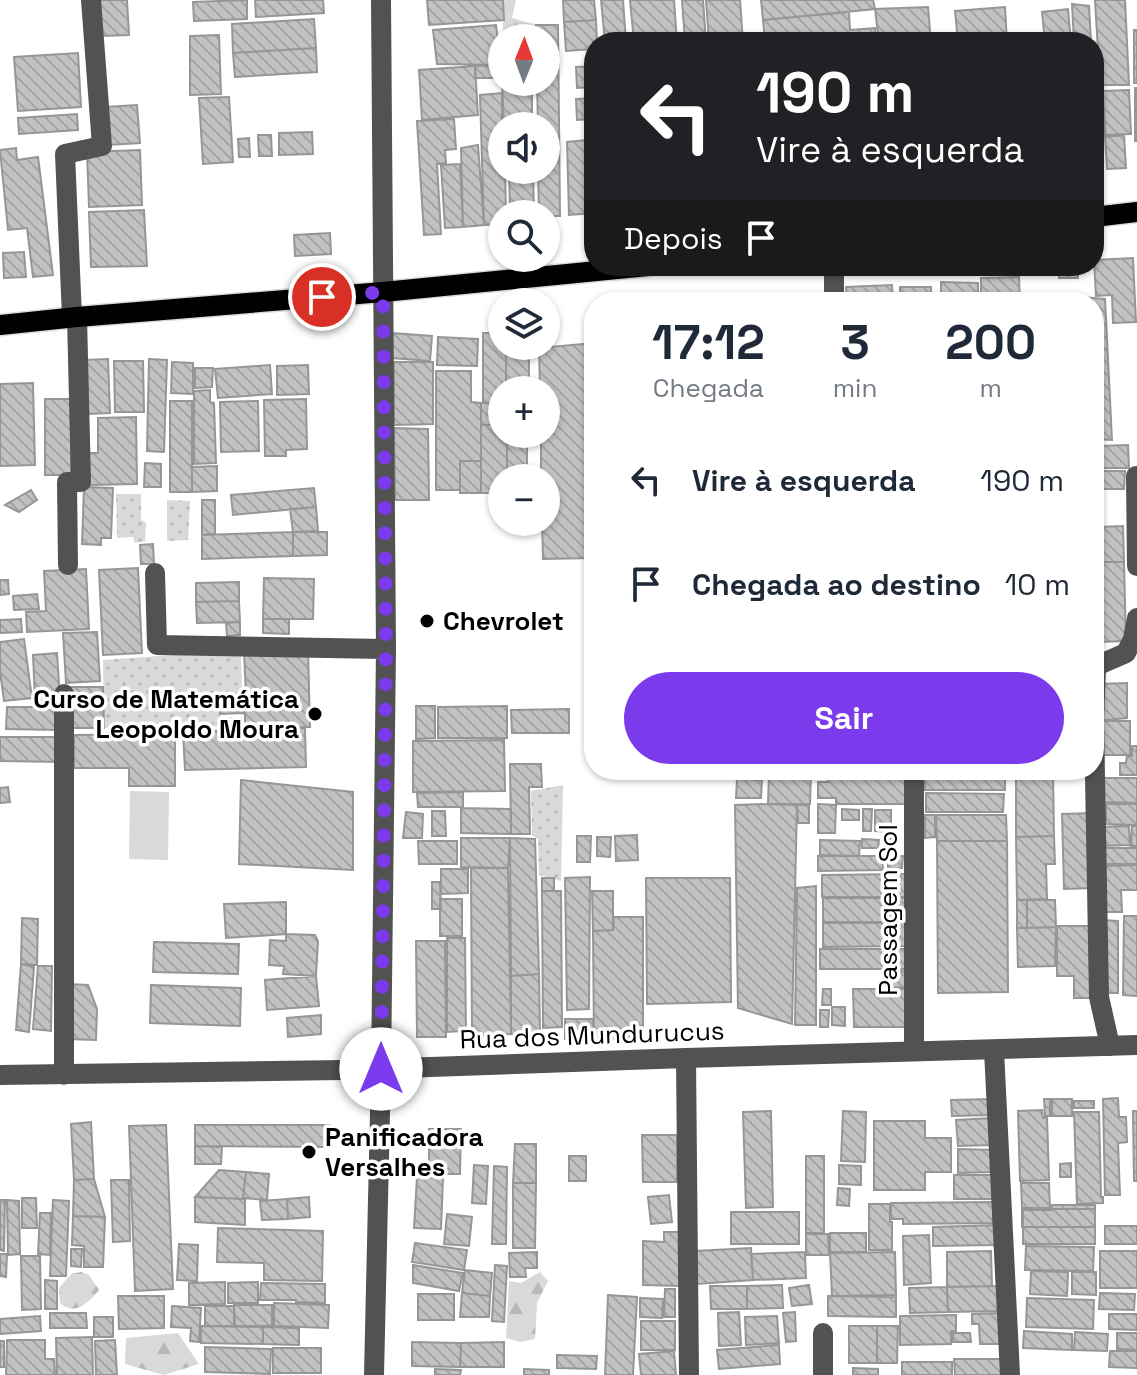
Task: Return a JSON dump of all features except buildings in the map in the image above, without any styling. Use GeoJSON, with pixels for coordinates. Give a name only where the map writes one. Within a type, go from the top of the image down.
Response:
{"type":"FeatureCollection","features":[{"type":"Feature","properties":{"kind":"main road"},"geometry":{"type":"LineString","coordinates":[[1104,216],[1137,212]]}},
{"type":"Feature","properties":{"kind":"main road"},"geometry":{"type":"LineString","coordinates":[[0,325],[584,272]]}},
{"type":"Feature","properties":{"kind":"street"},"geometry":{"type":"LineString","coordinates":[[68,565],[67,482],[81,482],[65,154],[102,146],[91,0]]}},
{"type":"Feature","properties":{"kind":"street"},"geometry":{"type":"LineString","coordinates":[[374,1375],[386,649],[381,0]]}},
{"type":"Feature","properties":{"kind":"street"},"geometry":{"type":"LineString","coordinates":[[1136,476],[1137,566]]}},
{"type":"Feature","properties":{"kind":"street"},"geometry":{"type":"LineString","coordinates":[[155,573],[157,645],[386,649]]}},
{"type":"Feature","properties":{"kind":"street"},"geometry":{"type":"LineString","coordinates":[[1104,663],[1126,653],[1133,639],[1137,618]]}},
{"type":"Feature","properties":{"kind":"street"},"geometry":{"type":"LineString","coordinates":[[64,694],[64,1075]]}},
{"type":"Feature","properties":{"kind":"street","name":"Passagem Sol"},"geometry":{"type":"LineString","coordinates":[[914,780],[914,1051]]}},
{"type":"Feature","properties":{"kind":"street"},"geometry":{"type":"LineString","coordinates":[[1095,780],[1099,997],[1110,1046]]}},
{"type":"Feature","properties":{"kind":"street","name":"Rua dos Mundurucus"},"geometry":{"type":"LineString","coordinates":[[0,1075],[381,1069],[1137,1045]]}},
{"type":"Feature","properties":{"kind":"street"},"geometry":{"type":"LineString","coordinates":[[994,1050],[1010,1375]]}},
{"type":"Feature","properties":{"kind":"street"},"geometry":{"type":"LineString","coordinates":[[686,1058],[689,1375]]}},
{"type":"Feature","properties":{"kind":"street"},"geometry":{"type":"LineString","coordinates":[[823,1333],[823,1375]]}},
{"type":"Feature","properties":{"kind":"green space"},"geometry":{"type":"Polygon","coordinates":[[[503,0],[516,0],[512,18],[533,24],[503,24],[503,0]]]}},
{"type":"Feature","properties":{"kind":"green space"},"geometry":{"type":"Polygon","coordinates":[[[116,494],[141,494],[141,520],[146,523],[145,541],[135,543],[133,537],[117,538],[116,494]]]}},
{"type":"Feature","properties":{"kind":"green space"},"geometry":{"type":"Polygon","coordinates":[[[167,500],[190,501],[188,540],[167,541],[167,500]]]}},
{"type":"Feature","properties":{"kind":"green space"},"geometry":{"type":"Polygon","coordinates":[[[241,650],[242,694],[217,695],[220,717],[242,717],[243,726],[104,728],[103,660],[241,650]]]}},
{"type":"Feature","properties":{"kind":"green space"},"geometry":{"type":"Polygon","coordinates":[[[563,785],[561,881],[539,875],[538,839],[532,835],[531,791],[563,785]]]}},
{"type":"Feature","properties":{"kind":"green space"},"geometry":{"type":"Polygon","coordinates":[[[130,791],[169,792],[168,860],[129,859],[130,791]]]}},
{"type":"Feature","properties":{"kind":"green space"},"geometry":{"type":"Polygon","coordinates":[[[81,1272],[89,1275],[99,1290],[81,1306],[71,1309],[60,1303],[59,1288],[71,1274],[81,1272]]]}},
{"type":"Feature","properties":{"kind":"green space"},"geometry":{"type":"Polygon","coordinates":[[[540,1272],[548,1281],[537,1303],[535,1339],[520,1342],[506,1338],[509,1281],[521,1283],[540,1272]]]}},
{"type":"Feature","properties":{"kind":"green space"},"geometry":{"type":"Polygon","coordinates":[[[178,1333],[199,1364],[164,1375],[125,1364],[126,1338],[178,1333]]]}},
{"type":"Feature","properties":{"kind":"place","name":"Chevrolet"},"geometry":{"type":"Point","coordinates":[427,621]}},
{"type":"Feature","properties":{"kind":"place","name":"Curso de Matemática Leopoldo Moura"},"geometry":{"type":"Point","coordinates":[315,714]}},
{"type":"Feature","properties":{"kind":"place","name":"Panificadora Versalhes"},"geometry":{"type":"Point","coordinates":[309,1152]}},
{"type":"Feature","properties":{"kind":"route"},"geometry":{"type":"LineString","coordinates":[[322,297],[383,292],[386,649],[381,1069]]}}]}
